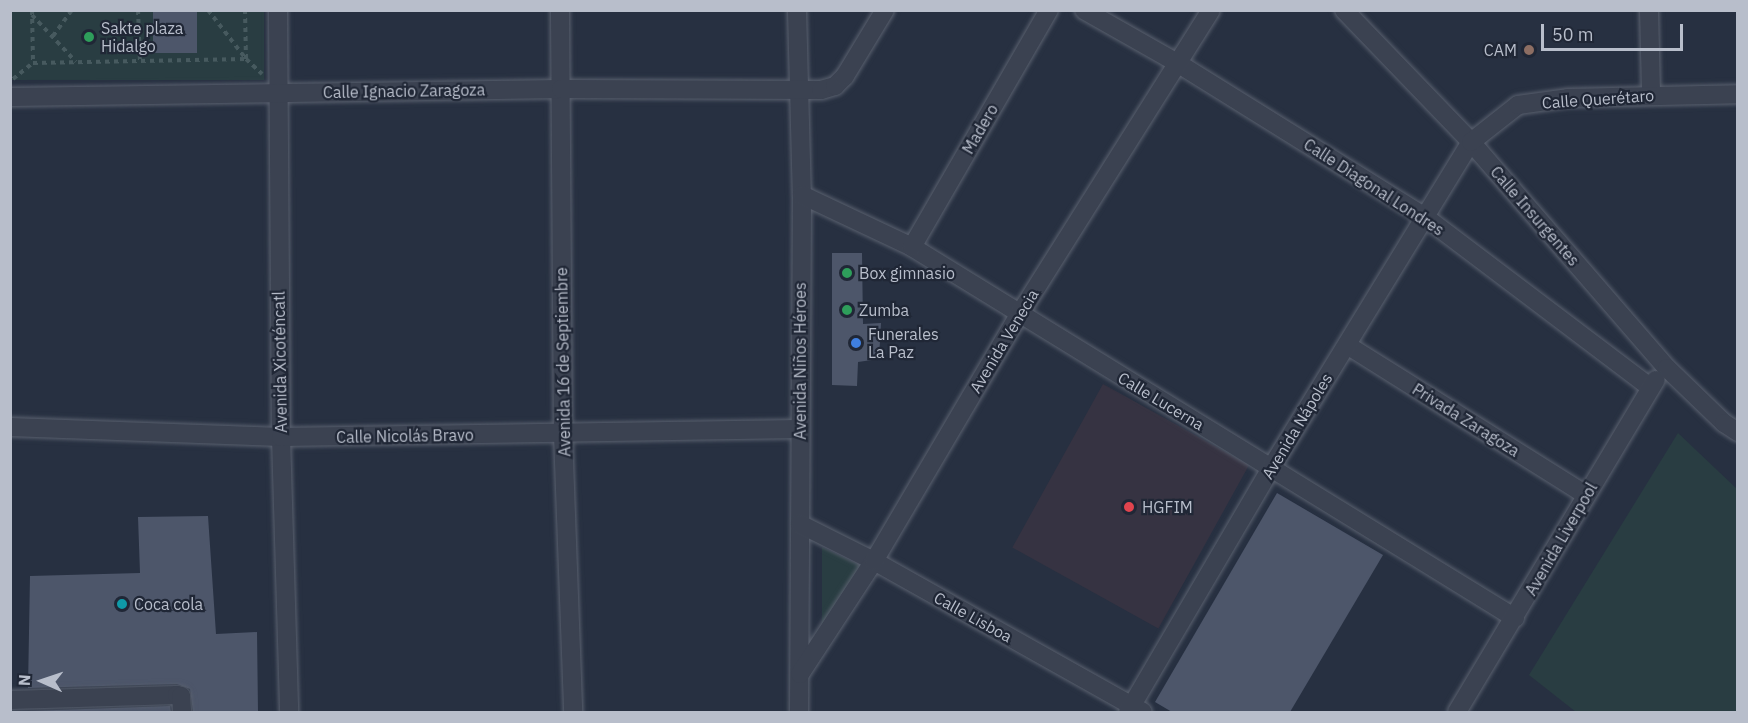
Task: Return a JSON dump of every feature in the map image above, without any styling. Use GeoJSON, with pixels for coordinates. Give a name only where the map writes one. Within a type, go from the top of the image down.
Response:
{"type":"FeatureCollection","features":[{"type":"Feature","properties":{"kind":"street","name":"Avenida Xicoténcatl"},"geometry":{"type":"LineString","coordinates":[[278,10],[281,437],[289,712]]}},
{"type":"Feature","properties":{"kind":"street","name":"Avenida 16 de Septiembre"},"geometry":{"type":"LineString","coordinates":[[560,10],[563,434],[573,712]]}},
{"type":"Feature","properties":{"kind":"street","name":"Avenida Niños Héroes"},"geometry":{"type":"LineString","coordinates":[[797,10],[802,195],[799,712]]}},
{"type":"Feature","properties":{"kind":"street","name":"Calle Ignacio Zaragoza"},"geometry":{"type":"LineString","coordinates":[[10,97],[561,89],[821,90],[835,86],[855,62],[885,10]]}},
{"type":"Feature","properties":{"kind":"street","name":"Madero"},"geometry":{"type":"LineString","coordinates":[[912,248],[1049,10]]}},
{"type":"Feature","properties":{"kind":"street","name":"Calle Diagonal Londres"},"geometry":{"type":"LineString","coordinates":[[1084,10],[1179,64],[1425,217],[1650,387]]}},
{"type":"Feature","properties":{"kind":"street","name":"Avenida Venecia"},"geometry":{"type":"LineString","coordinates":[[800,674],[874,561],[1019,315],[1211,10]]}},
{"type":"Feature","properties":{"kind":"street","name":"Calle Insurgentes"},"geometry":{"type":"LineString","coordinates":[[1344,10],[1472,142],[1667,368],[1733,426]]}},
{"type":"Feature","properties":{"kind":"street"},"geometry":{"type":"LineString","coordinates":[[1364,31],[1365,10]]}},
{"type":"Feature","properties":{"kind":"street"},"geometry":{"type":"LineString","coordinates":[[1649,10],[1651,94]]}},
{"type":"Feature","properties":{"kind":"street","name":"Calle Querétaro"},"geometry":{"type":"LineString","coordinates":[[1472,142],[1518,105],[1568,98],[1651,94],[1737,94]]}},
{"type":"Feature","properties":{"kind":"street","name":"Avenida Nápoles"},"geometry":{"type":"LineString","coordinates":[[1134,710],[1271,468],[1472,142]]}},
{"type":"Feature","properties":{"kind":"street","name":"Calle Lucerna"},"geometry":{"type":"LineString","coordinates":[[802,195],[912,248],[1515,618]]}},
{"type":"Feature","properties":{"kind":"street","name":"Privada Zaragoza"},"geometry":{"type":"LineString","coordinates":[[1347,345],[1586,495]]}},
{"type":"Feature","properties":{"kind":"street","name":"Avenida Liverpool"},"geometry":{"type":"LineString","coordinates":[[1457,712],[1515,618],[1650,387],[1667,368]]}},
{"type":"Feature","properties":{"kind":"street","name":"Calle Nicolás Bravo"},"geometry":{"type":"LineString","coordinates":[[10,427],[281,437],[800,429]]}},
{"type":"Feature","properties":{"kind":"street","name":"Calle Lisboa"},"geometry":{"type":"LineString","coordinates":[[800,524],[874,561],[1134,710]]}},
{"type":"Feature","properties":{"kind":"street"},"geometry":{"type":"LineString","coordinates":[[10,700],[177,695],[182,700],[182,712]]}},
{"type":"Feature","properties":{"kind":"path"},"geometry":{"type":"LineString","coordinates":[[53,36],[72,10]]}},
{"type":"Feature","properties":{"kind":"path"},"geometry":{"type":"LineString","coordinates":[[138,10],[140,61]]}},
{"type":"Feature","properties":{"kind":"path"},"geometry":{"type":"LineString","coordinates":[[208,10],[246,59]]}},
{"type":"Feature","properties":{"kind":"path"},"geometry":{"type":"LineString","coordinates":[[245,10],[246,59]]}},
{"type":"Feature","properties":{"kind":"path"},"geometry":{"type":"LineString","coordinates":[[32,13],[76,62]]}},
{"type":"Feature","properties":{"kind":"path"},"geometry":{"type":"LineString","coordinates":[[32,13],[33,63]]}},
{"type":"Feature","properties":{"kind":"path"},"geometry":{"type":"LineString","coordinates":[[10,81],[33,63],[246,59]]}},
{"type":"Feature","properties":{"kind":"shaded area","name":"HGFIM"},"geometry":{"type":"Polygon","coordinates":[[[1103,384],[1249,465],[1158,629],[1012,548],[1103,384]]]}},
{"type":"Feature","properties":{"kind":"green space"},"geometry":{"type":"Polygon","coordinates":[[[11,11],[264,11],[264,80],[11,80],[11,11]]]}},
{"type":"Feature","properties":{"kind":"green space"},"geometry":{"type":"Polygon","coordinates":[[[1678,433],[1737,489],[1737,712],[1576,712],[1529,675],[1678,433]]]}},
{"type":"Feature","properties":{"kind":"green space"},"geometry":{"type":"Polygon","coordinates":[[[822,547],[862,566],[822,630],[822,547]]]}},
{"type":"Feature","properties":{"kind":"building"},"geometry":{"type":"Polygon","coordinates":[[[153,10],[197,10],[197,53],[153,53],[153,10]]]}},
{"type":"Feature","properties":{"kind":"building"},"geometry":{"type":"Polygon","coordinates":[[[832,253],[862,253],[863,324],[881,323],[879,359],[858,362],[857,386],[832,385],[832,253]]]}},
{"type":"Feature","properties":{"kind":"building"},"geometry":{"type":"Polygon","coordinates":[[[1277,493],[1383,555],[1290,712],[1172,712],[1155,702],[1277,493]]]}},
{"type":"Feature","properties":{"kind":"building","name":"Coca cola"},"geometry":{"type":"Polygon","coordinates":[[[208,516],[216,634],[257,632],[258,712],[193,712],[190,689],[177,684],[28,688],[30,576],[140,573],[138,517],[208,516]]]}},
{"type":"Feature","properties":{"kind":"building"},"geometry":{"type":"Polygon","coordinates":[[[170,706],[171,712],[28,712],[28,711],[170,706]]]}},
{"type":"Feature","properties":{"kind":"place","name":"Sakte plaza Hidalgo"},"geometry":{"type":"Point","coordinates":[89,37]}},
{"type":"Feature","properties":{"kind":"place","name":"CAM"},"geometry":{"type":"Point","coordinates":[1529,50]}},
{"type":"Feature","properties":{"kind":"place","name":"Box gimnasio"},"geometry":{"type":"Point","coordinates":[847,273]}},
{"type":"Feature","properties":{"kind":"place","name":"Zumba"},"geometry":{"type":"Point","coordinates":[847,310]}},
{"type":"Feature","properties":{"kind":"place","name":"Funerales La Paz"},"geometry":{"type":"Point","coordinates":[856,343]}},
{"type":"Feature","properties":{"kind":"place","name":"HGFIM"},"geometry":{"type":"Point","coordinates":[1129,507]}},
{"type":"Feature","properties":{"kind":"place","name":"Coca cola"},"geometry":{"type":"Point","coordinates":[122,604]}}]}
